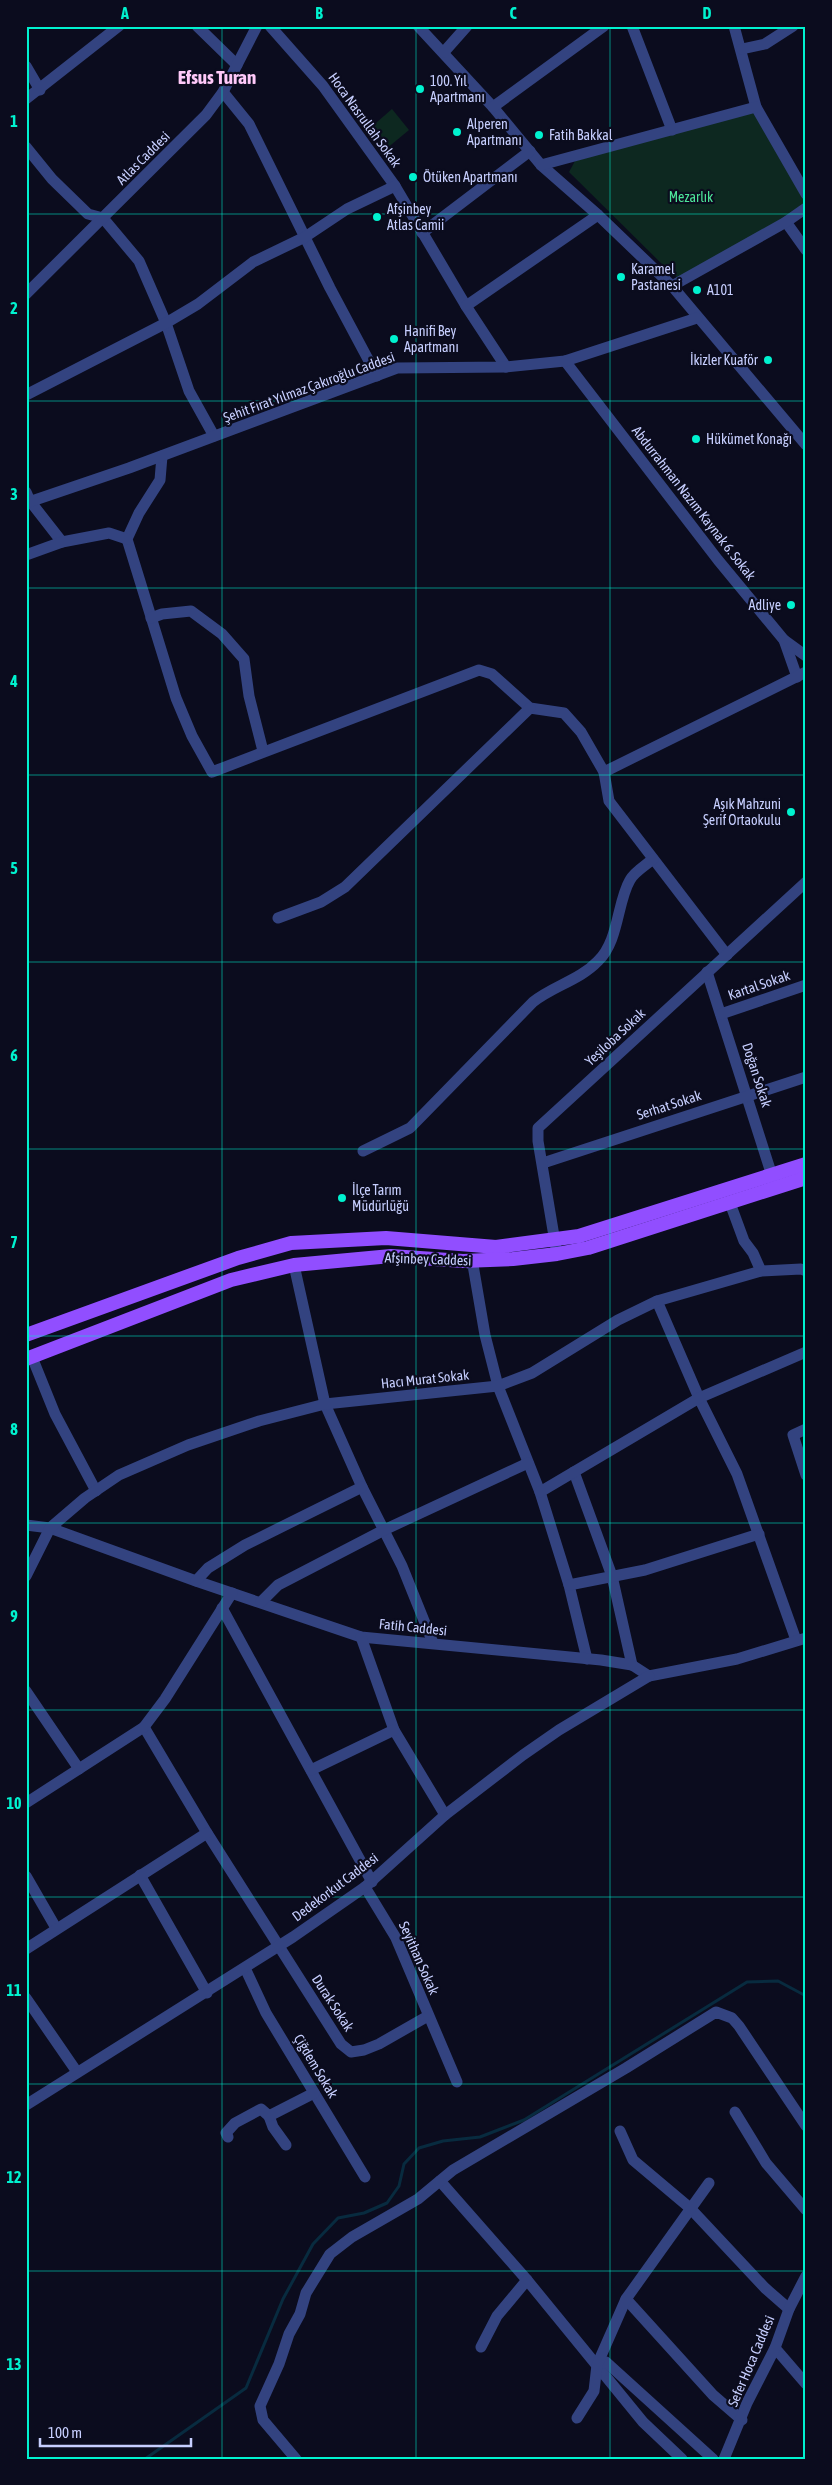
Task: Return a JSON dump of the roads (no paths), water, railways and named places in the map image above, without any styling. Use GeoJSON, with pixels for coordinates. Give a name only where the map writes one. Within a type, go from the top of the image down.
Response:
{"type":"FeatureCollection","features":[{"type":"Feature","properties":{"kind":"main road","name":"Afşinbey Caddesi"},"geometry":{"type":"LineString","coordinates":[[29,1358],[232,1280],[294,1265],[391,1256],[463,1261],[513,1259],[588,1248],[730,1203],[806,1164]]}},
{"type":"Feature","properties":{"kind":"main road","name":"Afşinbey Caddesi"},"geometry":{"type":"LineString","coordinates":[[26,1335],[238,1258],[291,1244],[386,1238],[496,1247],[553,1241],[579,1236],[774,1182],[806,1178]]}},
{"type":"Feature","properties":{"kind":"street"},"geometry":{"type":"LineString","coordinates":[[26,99],[40,90],[119,26]]}},
{"type":"Feature","properties":{"kind":"street"},"geometry":{"type":"LineString","coordinates":[[197,26],[237,65]]}},
{"type":"Feature","properties":{"kind":"street","name":"Atlas Caddesi"},"geometry":{"type":"LineString","coordinates":[[26,294],[189,133],[223,92],[257,26]]}},
{"type":"Feature","properties":{"kind":"street","name":"Hoca Nasrullah Sokak"},"geometry":{"type":"LineString","coordinates":[[270,26],[323,86],[395,186],[466,306],[506,367]]}},
{"type":"Feature","properties":{"kind":"street"},"geometry":{"type":"LineString","coordinates":[[418,26],[493,107],[541,165],[598,215],[672,286],[697,318],[806,445]]}},
{"type":"Feature","properties":{"kind":"street"},"geometry":{"type":"LineString","coordinates":[[444,52],[467,26]]}},
{"type":"Feature","properties":{"kind":"street"},"geometry":{"type":"LineString","coordinates":[[493,107],[604,26]]}},
{"type":"Feature","properties":{"kind":"street"},"geometry":{"type":"LineString","coordinates":[[632,26],[672,130]]}},
{"type":"Feature","properties":{"kind":"street"},"geometry":{"type":"LineString","coordinates":[[734,26],[756,107],[806,194]]}},
{"type":"Feature","properties":{"kind":"street"},"geometry":{"type":"LineString","coordinates":[[742,50],[765,44],[793,26]]}},
{"type":"Feature","properties":{"kind":"street"},"geometry":{"type":"LineString","coordinates":[[26,66],[40,90]]}},
{"type":"Feature","properties":{"kind":"street"},"geometry":{"type":"LineString","coordinates":[[223,92],[249,124],[330,288],[377,376]]}},
{"type":"Feature","properties":{"kind":"street"},"geometry":{"type":"LineString","coordinates":[[541,165],[756,107]]}},
{"type":"Feature","properties":{"kind":"street"},"geometry":{"type":"LineString","coordinates":[[26,147],[52,179],[88,214],[103,218],[139,261],[166,323],[189,391],[214,436]]}},
{"type":"Feature","properties":{"kind":"street"},"geometry":{"type":"LineString","coordinates":[[422,233],[530,151]]}},
{"type":"Feature","properties":{"kind":"street"},"geometry":{"type":"LineString","coordinates":[[26,395],[166,323],[198,304],[253,262],[305,236],[347,209],[395,186]]}},
{"type":"Feature","properties":{"kind":"street"},"geometry":{"type":"LineString","coordinates":[[672,286],[786,222],[806,208]]}},
{"type":"Feature","properties":{"kind":"street"},"geometry":{"type":"LineString","coordinates":[[466,306],[598,215]]}},
{"type":"Feature","properties":{"kind":"street"},"geometry":{"type":"LineString","coordinates":[[786,222],[806,250]]}},
{"type":"Feature","properties":{"kind":"street","name":"Şehit Fırat Yılmaz Çakıroğlu Caddesi"},"geometry":{"type":"LineString","coordinates":[[28,499],[162,456],[396,368],[506,367],[566,361],[697,318]]}},
{"type":"Feature","properties":{"kind":"street","name":"Abdurrahman Nazım Kaynak 6. Sokak"},"geometry":{"type":"LineString","coordinates":[[566,361],[718,560],[784,640],[806,656]]}},
{"type":"Feature","properties":{"kind":"street"},"geometry":{"type":"LineString","coordinates":[[162,456],[160,480],[139,513],[127,539],[176,698],[192,736],[212,772],[479,670],[492,674],[530,708],[564,713],[581,732],[604,772],[610,800],[727,955]]}},
{"type":"Feature","properties":{"kind":"street"},"geometry":{"type":"LineString","coordinates":[[28,499],[62,542]]}},
{"type":"Feature","properties":{"kind":"street"},"geometry":{"type":"LineString","coordinates":[[26,555],[62,542],[109,533],[127,539]]}},
{"type":"Feature","properties":{"kind":"street"},"geometry":{"type":"LineString","coordinates":[[151,618],[162,614],[190,612],[222,634],[244,659],[249,696],[264,751]]}},
{"type":"Feature","properties":{"kind":"street"},"geometry":{"type":"LineString","coordinates":[[604,772],[801,675],[784,640]]}},
{"type":"Feature","properties":{"kind":"street"},"geometry":{"type":"LineString","coordinates":[[278,918],[320,902],[346,888],[530,708]]}},
{"type":"Feature","properties":{"kind":"street"},"geometry":{"type":"LineString","coordinates":[[363,1151],[410,1128],[533,1002],[544,993],[578,976],[599,961],[612,937],[630,879],[653,859]]}},
{"type":"Feature","properties":{"kind":"street","name":"Yeşiloba Sokak"},"geometry":{"type":"LineString","coordinates":[[557,1254],[553,1241],[543,1163],[538,1141],[538,1128],[806,882]]}},
{"type":"Feature","properties":{"kind":"street","name":"Doğan Sokak"},"geometry":{"type":"LineString","coordinates":[[707,972],[748,1095],[774,1182]]}},
{"type":"Feature","properties":{"kind":"street","name":"Kartal Sokak"},"geometry":{"type":"LineString","coordinates":[[721,1014],[806,985]]}},
{"type":"Feature","properties":{"kind":"street","name":"Serhat Sokak"},"geometry":{"type":"LineString","coordinates":[[543,1163],[806,1077]]}},
{"type":"Feature","properties":{"kind":"street"},"geometry":{"type":"LineString","coordinates":[[730,1203],[744,1241],[753,1253],[761,1271]]}},
{"type":"Feature","properties":{"kind":"street"},"geometry":{"type":"LineString","coordinates":[[463,1261],[473,1265],[485,1335],[498,1386],[540,1492],[569,1585],[587,1658]]}},
{"type":"Feature","properties":{"kind":"street"},"geometry":{"type":"LineString","coordinates":[[294,1265],[325,1404],[362,1486],[402,1566],[433,1643]]}},
{"type":"Feature","properties":{"kind":"street","name":"Hacı Murat Sokak"},"geometry":{"type":"LineString","coordinates":[[50,1528],[119,1475],[188,1445],[259,1421],[325,1404],[498,1386],[532,1373],[618,1320],[657,1301],[761,1271],[801,1269],[806,1272]]}},
{"type":"Feature","properties":{"kind":"street"},"geometry":{"type":"LineString","coordinates":[[649,1676],[737,1659],[801,1639],[737,1474],[699,1398],[657,1301]]}},
{"type":"Feature","properties":{"kind":"street"},"geometry":{"type":"LineString","coordinates":[[540,1492],[699,1398],[806,1352]]}},
{"type":"Feature","properties":{"kind":"street"},"geometry":{"type":"LineString","coordinates":[[29,1358],[55,1414],[96,1491]]}},
{"type":"Feature","properties":{"kind":"street"},"geometry":{"type":"LineString","coordinates":[[806,1429],[792,1435],[806,1475]]}},
{"type":"Feature","properties":{"kind":"street"},"geometry":{"type":"LineString","coordinates":[[261,1602],[278,1584],[384,1530],[528,1463]]}},
{"type":"Feature","properties":{"kind":"street"},"geometry":{"type":"LineString","coordinates":[[574,1472],[612,1576],[632,1665]]}},
{"type":"Feature","properties":{"kind":"street"},"geometry":{"type":"LineString","coordinates":[[196,1582],[208,1568],[245,1545],[362,1486]]}},
{"type":"Feature","properties":{"kind":"street","name":"Fatih Caddesi"},"geometry":{"type":"LineString","coordinates":[[26,1525],[50,1528],[196,1582],[261,1602],[361,1637],[587,1658],[632,1665],[649,1676]]}},
{"type":"Feature","properties":{"kind":"street"},"geometry":{"type":"LineString","coordinates":[[26,1576],[50,1528]]}},
{"type":"Feature","properties":{"kind":"street"},"geometry":{"type":"LineString","coordinates":[[569,1585],[686,1559],[759,1534]]}},
{"type":"Feature","properties":{"kind":"street"},"geometry":{"type":"LineString","coordinates":[[26,1803],[144,1727],[165,1699],[232,1593]]}},
{"type":"Feature","properties":{"kind":"street","name":"Seyithan Sokak"},"geometry":{"type":"LineString","coordinates":[[222,1608],[311,1770],[396,1938],[457,2082]]}},
{"type":"Feature","properties":{"kind":"street"},"geometry":{"type":"LineString","coordinates":[[361,1637],[394,1730],[445,1815]]}},
{"type":"Feature","properties":{"kind":"street","name":"Dedekorkut Caddesi"},"geometry":{"type":"LineString","coordinates":[[26,2105],[278,1946],[368,1884],[445,1815],[559,1730],[649,1676]]}},
{"type":"Feature","properties":{"kind":"street"},"geometry":{"type":"LineString","coordinates":[[26,1691],[79,1769]]}},
{"type":"Feature","properties":{"kind":"street"},"geometry":{"type":"LineString","coordinates":[[144,1727],[207,1833],[278,1946]]}},
{"type":"Feature","properties":{"kind":"street"},"geometry":{"type":"LineString","coordinates":[[311,1770],[394,1730]]}},
{"type":"Feature","properties":{"kind":"street"},"geometry":{"type":"LineString","coordinates":[[26,1949],[207,1833]]}},
{"type":"Feature","properties":{"kind":"street"},"geometry":{"type":"LineString","coordinates":[[140,1875],[206,1993]]}},
{"type":"Feature","properties":{"kind":"street"},"geometry":{"type":"LineString","coordinates":[[26,1876],[56,1928]]}},
{"type":"Feature","properties":{"kind":"street","name":"Durak Sokak"},"geometry":{"type":"LineString","coordinates":[[278,1946],[341,2044],[351,2052],[364,2050],[379,2044],[428,2016]]}},
{"type":"Feature","properties":{"kind":"street","name":"Çiğdem Sokak"},"geometry":{"type":"LineString","coordinates":[[245,1968],[266,2012],[365,2177]]}},
{"type":"Feature","properties":{"kind":"street"},"geometry":{"type":"LineString","coordinates":[[26,1998],[77,2072]]}},
{"type":"Feature","properties":{"kind":"street"},"geometry":{"type":"LineString","coordinates":[[296,2459],[263,2420],[260,2406],[279,2364],[289,2334],[300,2314],[306,2293],[330,2254],[352,2236],[418,2199],[453,2170],[626,2068],[716,2012],[732,2018],[739,2026],[806,2126]]}},
{"type":"Feature","properties":{"kind":"street"},"geometry":{"type":"LineString","coordinates":[[269,2116],[314,2093]]}},
{"type":"Feature","properties":{"kind":"street"},"geometry":{"type":"LineString","coordinates":[[228,2138],[226,2133],[235,2123],[261,2109],[269,2116],[273,2127],[286,2145]]}},
{"type":"Feature","properties":{"kind":"street"},"geometry":{"type":"LineString","coordinates":[[735,2112],[766,2163],[806,2210]]}},
{"type":"Feature","properties":{"kind":"street"},"geometry":{"type":"LineString","coordinates":[[620,2131],[634,2160],[690,2208],[765,2288],[789,2309]]}},
{"type":"Feature","properties":{"kind":"street"},"geometry":{"type":"LineString","coordinates":[[440,2180],[527,2280],[644,2422],[682,2459]]}},
{"type":"Feature","properties":{"kind":"street"},"geometry":{"type":"LineString","coordinates":[[577,2418],[594,2391],[597,2365],[626,2299],[709,2183]]}},
{"type":"Feature","properties":{"kind":"street","name":"Sefer Hoca Caddesi"},"geometry":{"type":"LineString","coordinates":[[724,2459],[742,2420],[747,2402],[775,2348],[789,2309],[806,2276]]}},
{"type":"Feature","properties":{"kind":"street"},"geometry":{"type":"LineString","coordinates":[[481,2347],[497,2316],[527,2280]]}},
{"type":"Feature","properties":{"kind":"street"},"geometry":{"type":"LineString","coordinates":[[626,2299],[712,2395],[742,2420]]}},
{"type":"Feature","properties":{"kind":"street"},"geometry":{"type":"LineString","coordinates":[[775,2348],[806,2384]]}},
{"type":"Feature","properties":{"kind":"street"},"geometry":{"type":"LineString","coordinates":[[597,2365],[606,2362],[713,2459]]}},
{"type":"Feature","properties":{"kind":"waterway"},"geometry":{"type":"LineString","coordinates":[[145,2459],[246,2388],[283,2299],[313,2244],[338,2218],[364,2213],[387,2203],[399,2186],[404,2164],[419,2148],[443,2141],[480,2137],[524,2120],[747,1982],[778,1981],[806,1996]]}},
{"type":"Feature","properties":{"kind":"place","name":"100. Yıl Apartmanı"},"geometry":{"type":"Point","coordinates":[420,89]}},
{"type":"Feature","properties":{"kind":"place","name":"Alperen Apartmanı"},"geometry":{"type":"Point","coordinates":[457,132]}},
{"type":"Feature","properties":{"kind":"place","name":"Fatih Bakkal"},"geometry":{"type":"Point","coordinates":[539,135]}},
{"type":"Feature","properties":{"kind":"place","name":"Ötüken Apartmanı"},"geometry":{"type":"Point","coordinates":[413,177]}},
{"type":"Feature","properties":{"kind":"place","name":"Afşinbey Atlas Camii"},"geometry":{"type":"Point","coordinates":[377,217]}},
{"type":"Feature","properties":{"kind":"place","name":"Karamel Pastanesi"},"geometry":{"type":"Point","coordinates":[621,277]}},
{"type":"Feature","properties":{"kind":"place","name":"A101"},"geometry":{"type":"Point","coordinates":[697,290]}},
{"type":"Feature","properties":{"kind":"place","name":"Hanifi Bey Apartmanı"},"geometry":{"type":"Point","coordinates":[394,339]}},
{"type":"Feature","properties":{"kind":"place","name":"İkizler Kuaför"},"geometry":{"type":"Point","coordinates":[768,360]}},
{"type":"Feature","properties":{"kind":"place","name":"Hükümet Konağı"},"geometry":{"type":"Point","coordinates":[696,439]}},
{"type":"Feature","properties":{"kind":"place","name":"Adliye"},"geometry":{"type":"Point","coordinates":[791,605]}},
{"type":"Feature","properties":{"kind":"place","name":"Aşık Mahzuni Şerif Ortaokulu"},"geometry":{"type":"Point","coordinates":[791,812]}},
{"type":"Feature","properties":{"kind":"place","name":"İlçe Tarım Müdürlüğü"},"geometry":{"type":"Point","coordinates":[342,1198]}},
{"type":"Feature","properties":{"kind":"district","name":"Efsus Turan"},"geometry":{"type":"Point","coordinates":[217,77]}},
{"type":"Feature","properties":{"kind":"park label","name":"Mezarlık"},"geometry":{"type":"Point","coordinates":[691,197]}}]}
